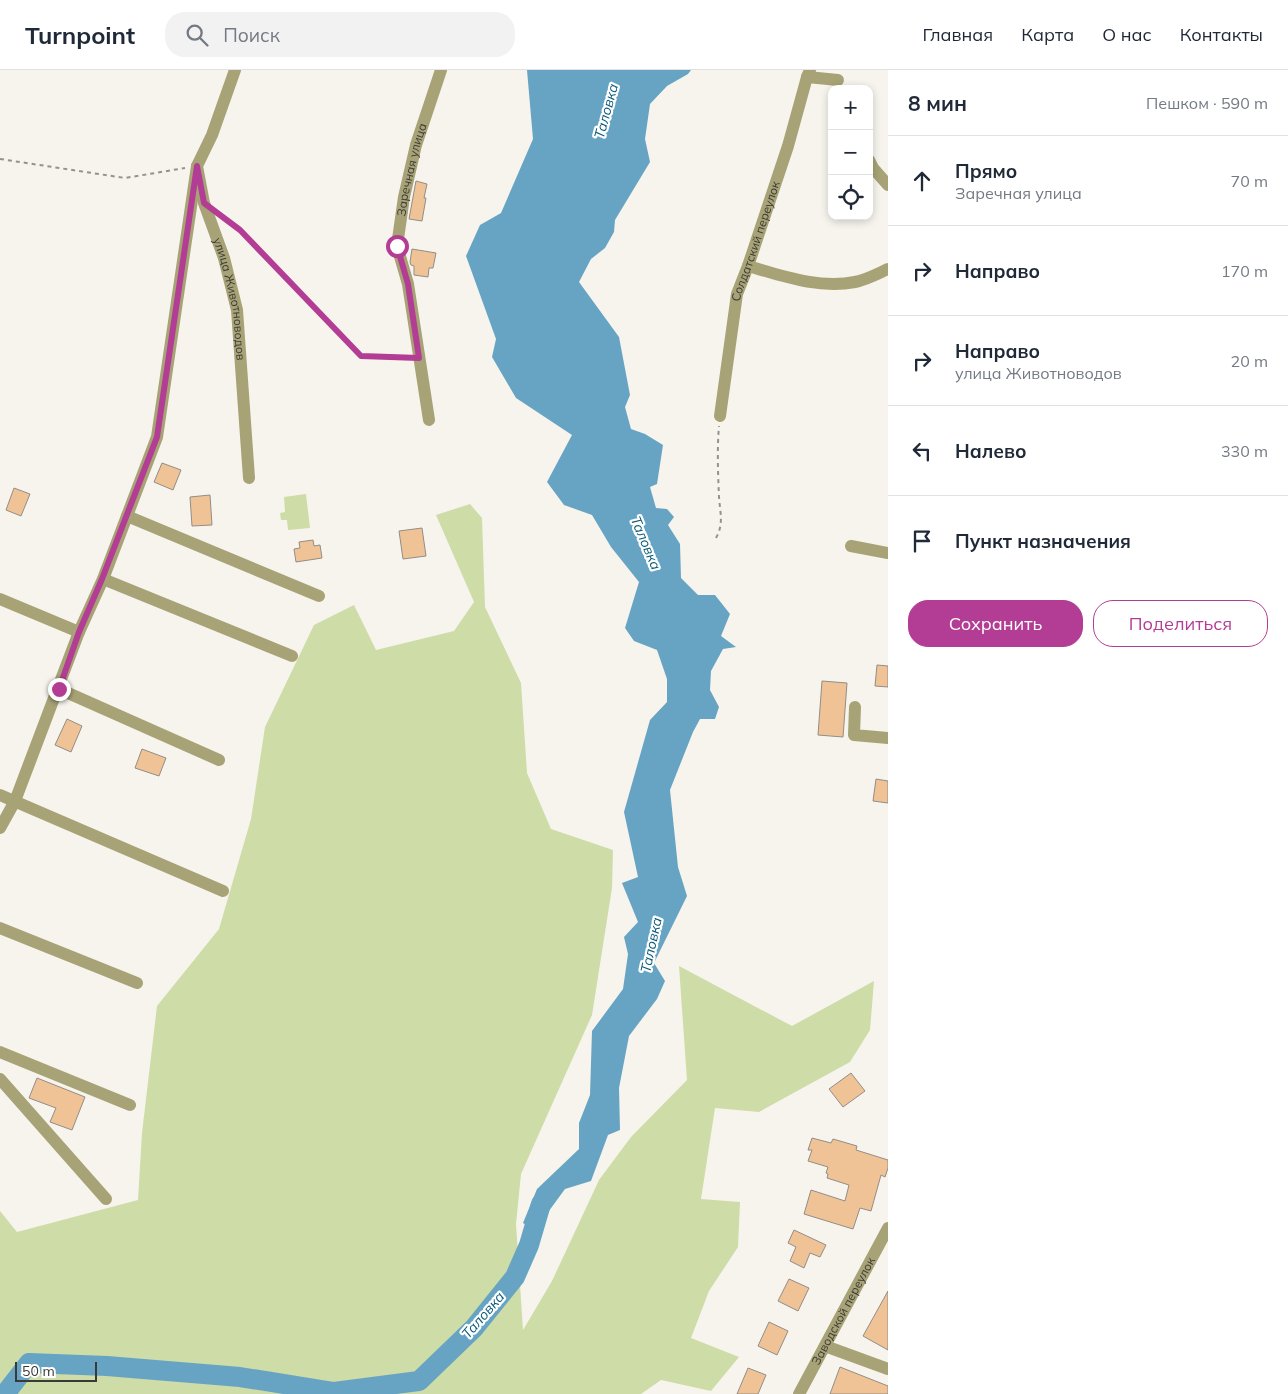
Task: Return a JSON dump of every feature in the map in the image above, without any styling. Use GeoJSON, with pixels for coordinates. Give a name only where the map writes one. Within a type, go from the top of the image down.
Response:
{"type":"FeatureCollection","features":[{"type":"Feature","properties":{"kind":"street"},"geometry":{"type":"LineString","coordinates":[[0,828],[15,801],[79,632],[102,579],[157,437],[197,166],[212,135],[235,70]]}},
{"type":"Feature","properties":{"kind":"street","name":"Заречная улица"},"geometry":{"type":"LineString","coordinates":[[429,420],[408,284],[397,246],[404,197],[416,145],[441,70]]}},
{"type":"Feature","properties":{"kind":"street"},"geometry":{"type":"LineString","coordinates":[[808,74],[839,80]]}},
{"type":"Feature","properties":{"kind":"street","name":"Солдатский переулок"},"geometry":{"type":"LineString","coordinates":[[720,416],[737,294],[788,146],[808,74]]}},
{"type":"Feature","properties":{"kind":"street","name":"улица Животноводов"},"geometry":{"type":"LineString","coordinates":[[197,166],[204,203],[224,258],[237,310],[249,478]]}},
{"type":"Feature","properties":{"kind":"street"},"geometry":{"type":"LineString","coordinates":[[873,168],[888,185]]}},
{"type":"Feature","properties":{"kind":"street"},"geometry":{"type":"LineString","coordinates":[[748,266],[799,281],[835,284],[857,282],[888,269]]}},
{"type":"Feature","properties":{"kind":"street"},"geometry":{"type":"LineString","coordinates":[[126,516],[319,596]]}},
{"type":"Feature","properties":{"kind":"street"},"geometry":{"type":"LineString","coordinates":[[851,546],[888,553]]}},
{"type":"Feature","properties":{"kind":"street"},"geometry":{"type":"LineString","coordinates":[[102,579],[292,656]]}},
{"type":"Feature","properties":{"kind":"street"},"geometry":{"type":"LineString","coordinates":[[0,599],[79,632]]}},
{"type":"Feature","properties":{"kind":"street"},"geometry":{"type":"LineString","coordinates":[[59,689],[219,760]]}},
{"type":"Feature","properties":{"kind":"street"},"geometry":{"type":"LineString","coordinates":[[855,707],[854,735],[888,738]]}},
{"type":"Feature","properties":{"kind":"street"},"geometry":{"type":"LineString","coordinates":[[0,795],[223,891]]}},
{"type":"Feature","properties":{"kind":"street"},"geometry":{"type":"LineString","coordinates":[[0,928],[137,983]]}},
{"type":"Feature","properties":{"kind":"street"},"geometry":{"type":"LineString","coordinates":[[0,1052],[130,1106]]}},
{"type":"Feature","properties":{"kind":"street"},"geometry":{"type":"LineString","coordinates":[[0,1080],[106,1199]]}},
{"type":"Feature","properties":{"kind":"street","name":"Заводской переулок"},"geometry":{"type":"LineString","coordinates":[[798,1394],[888,1228]]}},
{"type":"Feature","properties":{"kind":"street"},"geometry":{"type":"LineString","coordinates":[[824,1346],[888,1369]]}},
{"type":"Feature","properties":{"kind":"path"},"geometry":{"type":"LineString","coordinates":[[0,159],[125,178],[197,166]]}},
{"type":"Feature","properties":{"kind":"path"},"geometry":{"type":"LineString","coordinates":[[204,203],[240,230],[361,356],[419,358]]}},
{"type":"Feature","properties":{"kind":"path"},"geometry":{"type":"LineString","coordinates":[[716,538],[722,521],[719,497],[718,433],[720,416]]}},
{"type":"Feature","properties":{"kind":"green space"},"geometry":{"type":"Polygon","coordinates":[[[306,494],[310,528],[288,530],[287,520],[281,520],[280,513],[285,512],[284,497],[306,494]]]}},
{"type":"Feature","properties":{"kind":"green space"},"geometry":{"type":"Polygon","coordinates":[[[470,504],[482,518],[485,607],[521,683],[527,773],[551,829],[613,850],[612,888],[592,1015],[521,1174],[516,1224],[523,1330],[552,1281],[599,1180],[631,1137],[687,1080],[679,966],[792,1026],[874,981],[870,1030],[850,1062],[759,1112],[715,1108],[701,1199],[740,1202],[738,1247],[709,1291],[691,1338],[739,1357],[711,1391],[661,1380],[641,1394],[0,1394],[0,1211],[17,1232],[138,1200],[142,1133],[157,1006],[219,929],[251,819],[265,727],[314,625],[354,605],[376,650],[454,631],[474,602],[436,515],[470,504]]]}},
{"type":"Feature","properties":{"kind":"water"},"geometry":{"type":"Polygon","coordinates":[[[527,70],[691,70],[688,74],[667,86],[650,104],[645,139],[650,162],[615,220],[614,232],[605,248],[591,259],[579,282],[619,337],[630,395],[625,407],[631,429],[645,434],[663,445],[657,484],[650,487],[656,508],[667,509],[674,517],[668,525],[680,544],[681,578],[698,595],[715,595],[730,614],[721,636],[736,647],[723,649],[711,671],[710,690],[719,707],[715,719],[700,719],[670,790],[678,867],[687,896],[654,963],[665,981],[657,999],[629,1036],[619,1088],[620,1130],[608,1135],[591,1181],[565,1189],[535,1230],[523,1223],[537,1189],[579,1149],[579,1123],[590,1095],[592,1031],[623,989],[628,954],[624,937],[638,922],[622,883],[638,877],[624,812],[650,720],[667,702],[667,679],[657,650],[634,641],[625,628],[639,582],[611,547],[592,515],[564,505],[547,482],[572,435],[516,398],[492,357],[496,339],[466,256],[480,225],[501,213],[533,139],[527,70]]]}},
{"type":"Feature","properties":{"kind":"building"},"geometry":{"type":"Polygon","coordinates":[[[416,181],[427,184],[422,221],[409,219],[416,181]]]}},
{"type":"Feature","properties":{"kind":"building"},"geometry":{"type":"Polygon","coordinates":[[[412,249],[436,253],[433,268],[429,268],[428,277],[414,275],[414,266],[410,262],[412,249]]]}},
{"type":"Feature","properties":{"kind":"building"},"geometry":{"type":"Polygon","coordinates":[[[162,463],[181,470],[173,490],[154,482],[162,463]]]}},
{"type":"Feature","properties":{"kind":"building"},"geometry":{"type":"Polygon","coordinates":[[[14,488],[30,494],[21,516],[6,510],[14,488]]]}},
{"type":"Feature","properties":{"kind":"building"},"geometry":{"type":"Polygon","coordinates":[[[210,495],[212,525],[192,526],[190,497],[210,495]]]}},
{"type":"Feature","properties":{"kind":"building"},"geometry":{"type":"Polygon","coordinates":[[[422,528],[426,556],[403,559],[399,531],[422,528]]]}},
{"type":"Feature","properties":{"kind":"building"},"geometry":{"type":"Polygon","coordinates":[[[313,540],[314,546],[320,545],[322,558],[296,562],[294,549],[300,548],[299,542],[313,540]]]}},
{"type":"Feature","properties":{"kind":"building"},"geometry":{"type":"Polygon","coordinates":[[[877,665],[888,666],[888,687],[875,686],[877,665]]]}},
{"type":"Feature","properties":{"kind":"building"},"geometry":{"type":"Polygon","coordinates":[[[822,681],[847,683],[843,737],[818,735],[822,681]]]}},
{"type":"Feature","properties":{"kind":"building"},"geometry":{"type":"Polygon","coordinates":[[[67,719],[82,726],[71,752],[55,745],[67,719]]]}},
{"type":"Feature","properties":{"kind":"building"},"geometry":{"type":"Polygon","coordinates":[[[142,749],[166,758],[159,776],[135,768],[142,749]]]}},
{"type":"Feature","properties":{"kind":"building"},"geometry":{"type":"Polygon","coordinates":[[[876,779],[888,781],[888,803],[873,801],[876,779]]]}},
{"type":"Feature","properties":{"kind":"building"},"geometry":{"type":"Polygon","coordinates":[[[851,1073],[865,1091],[843,1107],[829,1089],[851,1073]]]}},
{"type":"Feature","properties":{"kind":"building"},"geometry":{"type":"Polygon","coordinates":[[[37,1078],[85,1097],[72,1130],[50,1122],[56,1108],[29,1098],[37,1078]]]}},
{"type":"Feature","properties":{"kind":"building"},"geometry":{"type":"Polygon","coordinates":[[[812,1138],[831,1143],[833,1139],[857,1146],[856,1150],[888,1160],[885,1177],[881,1175],[871,1211],[860,1208],[853,1229],[804,1214],[811,1190],[845,1201],[849,1185],[827,1178],[828,1167],[808,1161],[812,1150],[808,1150],[812,1138]]]}},
{"type":"Feature","properties":{"kind":"building"},"geometry":{"type":"Polygon","coordinates":[[[794,1230],[826,1245],[820,1257],[810,1253],[804,1268],[790,1261],[796,1247],[788,1243],[794,1230]]]}},
{"type":"Feature","properties":{"kind":"building"},"geometry":{"type":"Polygon","coordinates":[[[789,1279],[809,1288],[798,1311],[778,1301],[789,1279]]]}},
{"type":"Feature","properties":{"kind":"building"},"geometry":{"type":"Polygon","coordinates":[[[888,1291],[888,1350],[863,1336],[888,1291]]]}},
{"type":"Feature","properties":{"kind":"building"},"geometry":{"type":"Polygon","coordinates":[[[769,1322],[788,1331],[777,1355],[758,1346],[769,1322]]]}},
{"type":"Feature","properties":{"kind":"building"},"geometry":{"type":"Polygon","coordinates":[[[840,1367],[888,1386],[888,1394],[830,1394],[840,1367]]]}},
{"type":"Feature","properties":{"kind":"building"},"geometry":{"type":"Polygon","coordinates":[[[748,1368],[766,1375],[758,1394],[737,1394],[748,1368]]]}},
{"type":"Feature","properties":{"kind":"waterway","name":"Таловка"},"geometry":{"type":"LineString","coordinates":[[5,1394],[29,1363],[107,1366],[240,1377],[334,1392],[419,1381],[474,1328],[515,1277],[529,1245],[541,1204]]}},
{"type":"Feature","properties":{"kind":"route"},"geometry":{"type":"LineString","coordinates":[[59,689],[79,632],[102,579],[157,437],[197,166],[204,203],[240,230],[361,356],[419,358],[408,284],[397,246]]}}]}
